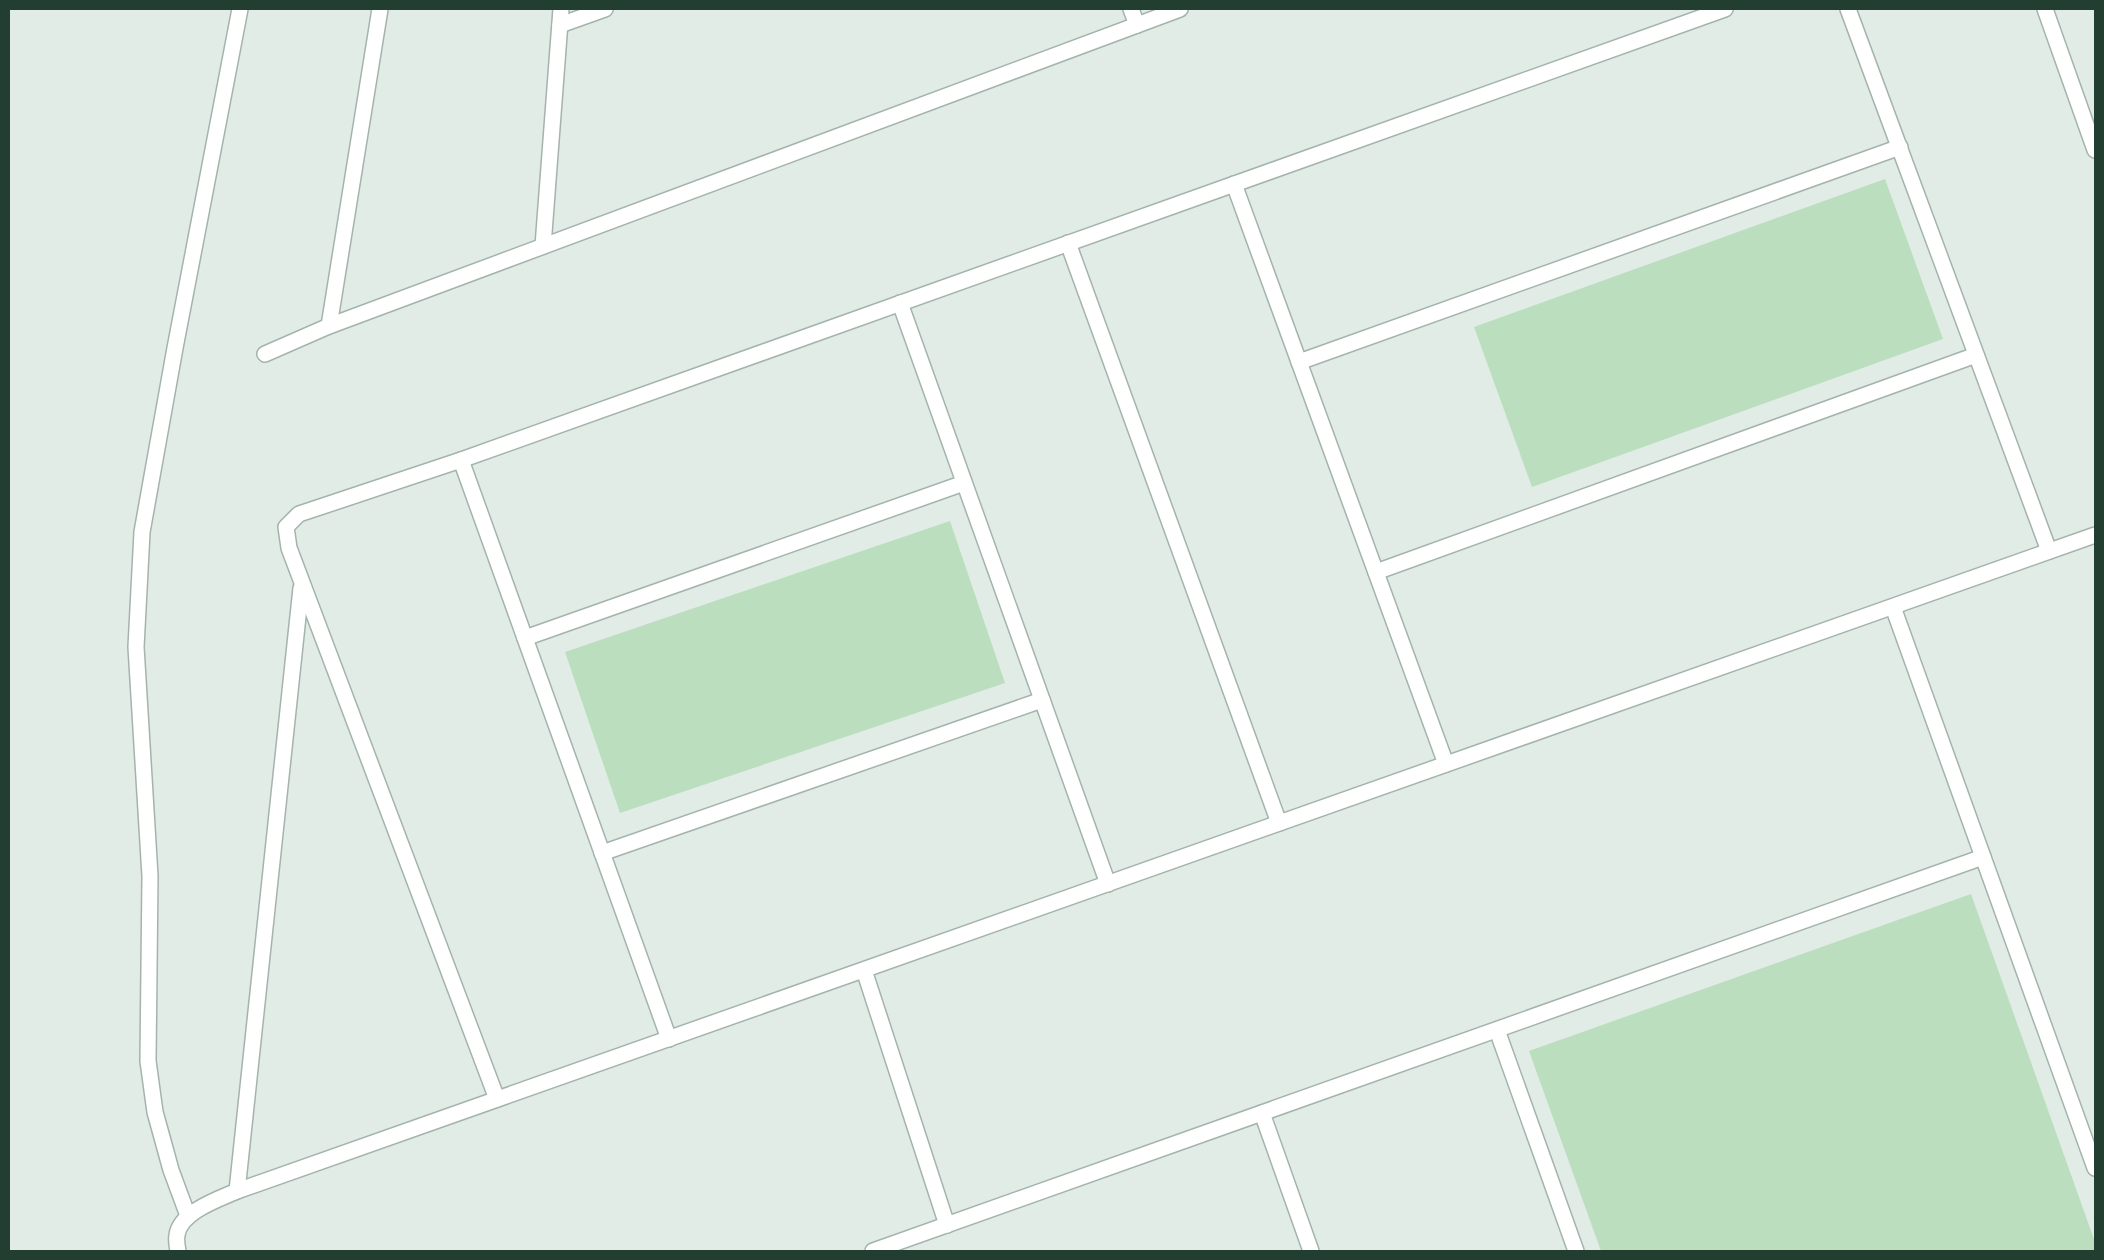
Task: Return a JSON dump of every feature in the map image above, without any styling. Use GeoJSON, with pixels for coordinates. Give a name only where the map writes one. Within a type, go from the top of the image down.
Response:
{"type":"FeatureCollection","features":[{"type":"Feature","properties":{"kind":"street"},"geometry":{"type":"LineString","coordinates":[[188,1216],[171,1170],[155,1112],[148,1061],[150,876],[136,647],[142,532],[240,9]]}},
{"type":"Feature","properties":{"kind":"street"},"geometry":{"type":"LineString","coordinates":[[329,326],[380,9]]}},
{"type":"Feature","properties":{"kind":"street"},"geometry":{"type":"LineString","coordinates":[[543,246],[561,9]]}},
{"type":"Feature","properties":{"kind":"street"},"geometry":{"type":"LineString","coordinates":[[560,26],[605,9]]}},
{"type":"Feature","properties":{"kind":"street"},"geometry":{"type":"LineString","coordinates":[[1131,9],[1137,25]]}},
{"type":"Feature","properties":{"kind":"street"},"geometry":{"type":"LineString","coordinates":[[265,354],[329,326],[1180,9]]}},
{"type":"Feature","properties":{"kind":"street"},"geometry":{"type":"LineString","coordinates":[[498,1099],[288,548],[286,527],[299,514],[460,460],[1726,9]]}},
{"type":"Feature","properties":{"kind":"street"},"geometry":{"type":"LineString","coordinates":[[1848,9],[2049,551]]}},
{"type":"Feature","properties":{"kind":"street"},"geometry":{"type":"LineString","coordinates":[[2045,9],[2095,150]]}},
{"type":"Feature","properties":{"kind":"street"},"geometry":{"type":"LineString","coordinates":[[1299,362],[1900,147]]}},
{"type":"Feature","properties":{"kind":"street"},"geometry":{"type":"LineString","coordinates":[[1234,184],[1446,764]]}},
{"type":"Feature","properties":{"kind":"street"},"geometry":{"type":"LineString","coordinates":[[1068,243],[1279,823]]}},
{"type":"Feature","properties":{"kind":"street"},"geometry":{"type":"LineString","coordinates":[[900,303],[1108,884]]}},
{"type":"Feature","properties":{"kind":"street"},"geometry":{"type":"LineString","coordinates":[[1376,572],[1976,355]]}},
{"type":"Feature","properties":{"kind":"street"},"geometry":{"type":"LineString","coordinates":[[460,460],[668,1039]]}},
{"type":"Feature","properties":{"kind":"street"},"geometry":{"type":"LineString","coordinates":[[525,638],[964,483]]}},
{"type":"Feature","properties":{"kind":"street"},"geometry":{"type":"LineString","coordinates":[[178,1251],[177,1233],[188,1216],[206,1205],[237,1191],[2095,535]]}},
{"type":"Feature","properties":{"kind":"street"},"geometry":{"type":"LineString","coordinates":[[237,1191],[302,584]]}},
{"type":"Feature","properties":{"kind":"street"},"geometry":{"type":"LineString","coordinates":[[1893,607],[2095,1168]]}},
{"type":"Feature","properties":{"kind":"street"},"geometry":{"type":"LineString","coordinates":[[602,853],[1042,700]]}},
{"type":"Feature","properties":{"kind":"street"},"geometry":{"type":"LineString","coordinates":[[873,1251],[1983,857]]}},
{"type":"Feature","properties":{"kind":"street"},"geometry":{"type":"LineString","coordinates":[[864,970],[947,1225]]}},
{"type":"Feature","properties":{"kind":"street"},"geometry":{"type":"LineString","coordinates":[[1497,1030],[1576,1251]]}},
{"type":"Feature","properties":{"kind":"street"},"geometry":{"type":"LineString","coordinates":[[1262,1113],[1311,1251]]}},
{"type":"Feature","properties":{"kind":"green space"},"geometry":{"type":"Polygon","coordinates":[[[1885,179],[1943,339],[1532,487],[1474,327],[1885,179]]]}},
{"type":"Feature","properties":{"kind":"green space"},"geometry":{"type":"Polygon","coordinates":[[[950,521],[1005,683],[620,813],[565,652],[950,521]]]}},
{"type":"Feature","properties":{"kind":"green space"},"geometry":{"type":"Polygon","coordinates":[[[1971,894],[2095,1242],[2095,1251],[1601,1251],[1529,1051],[1971,894]]]}}]}
